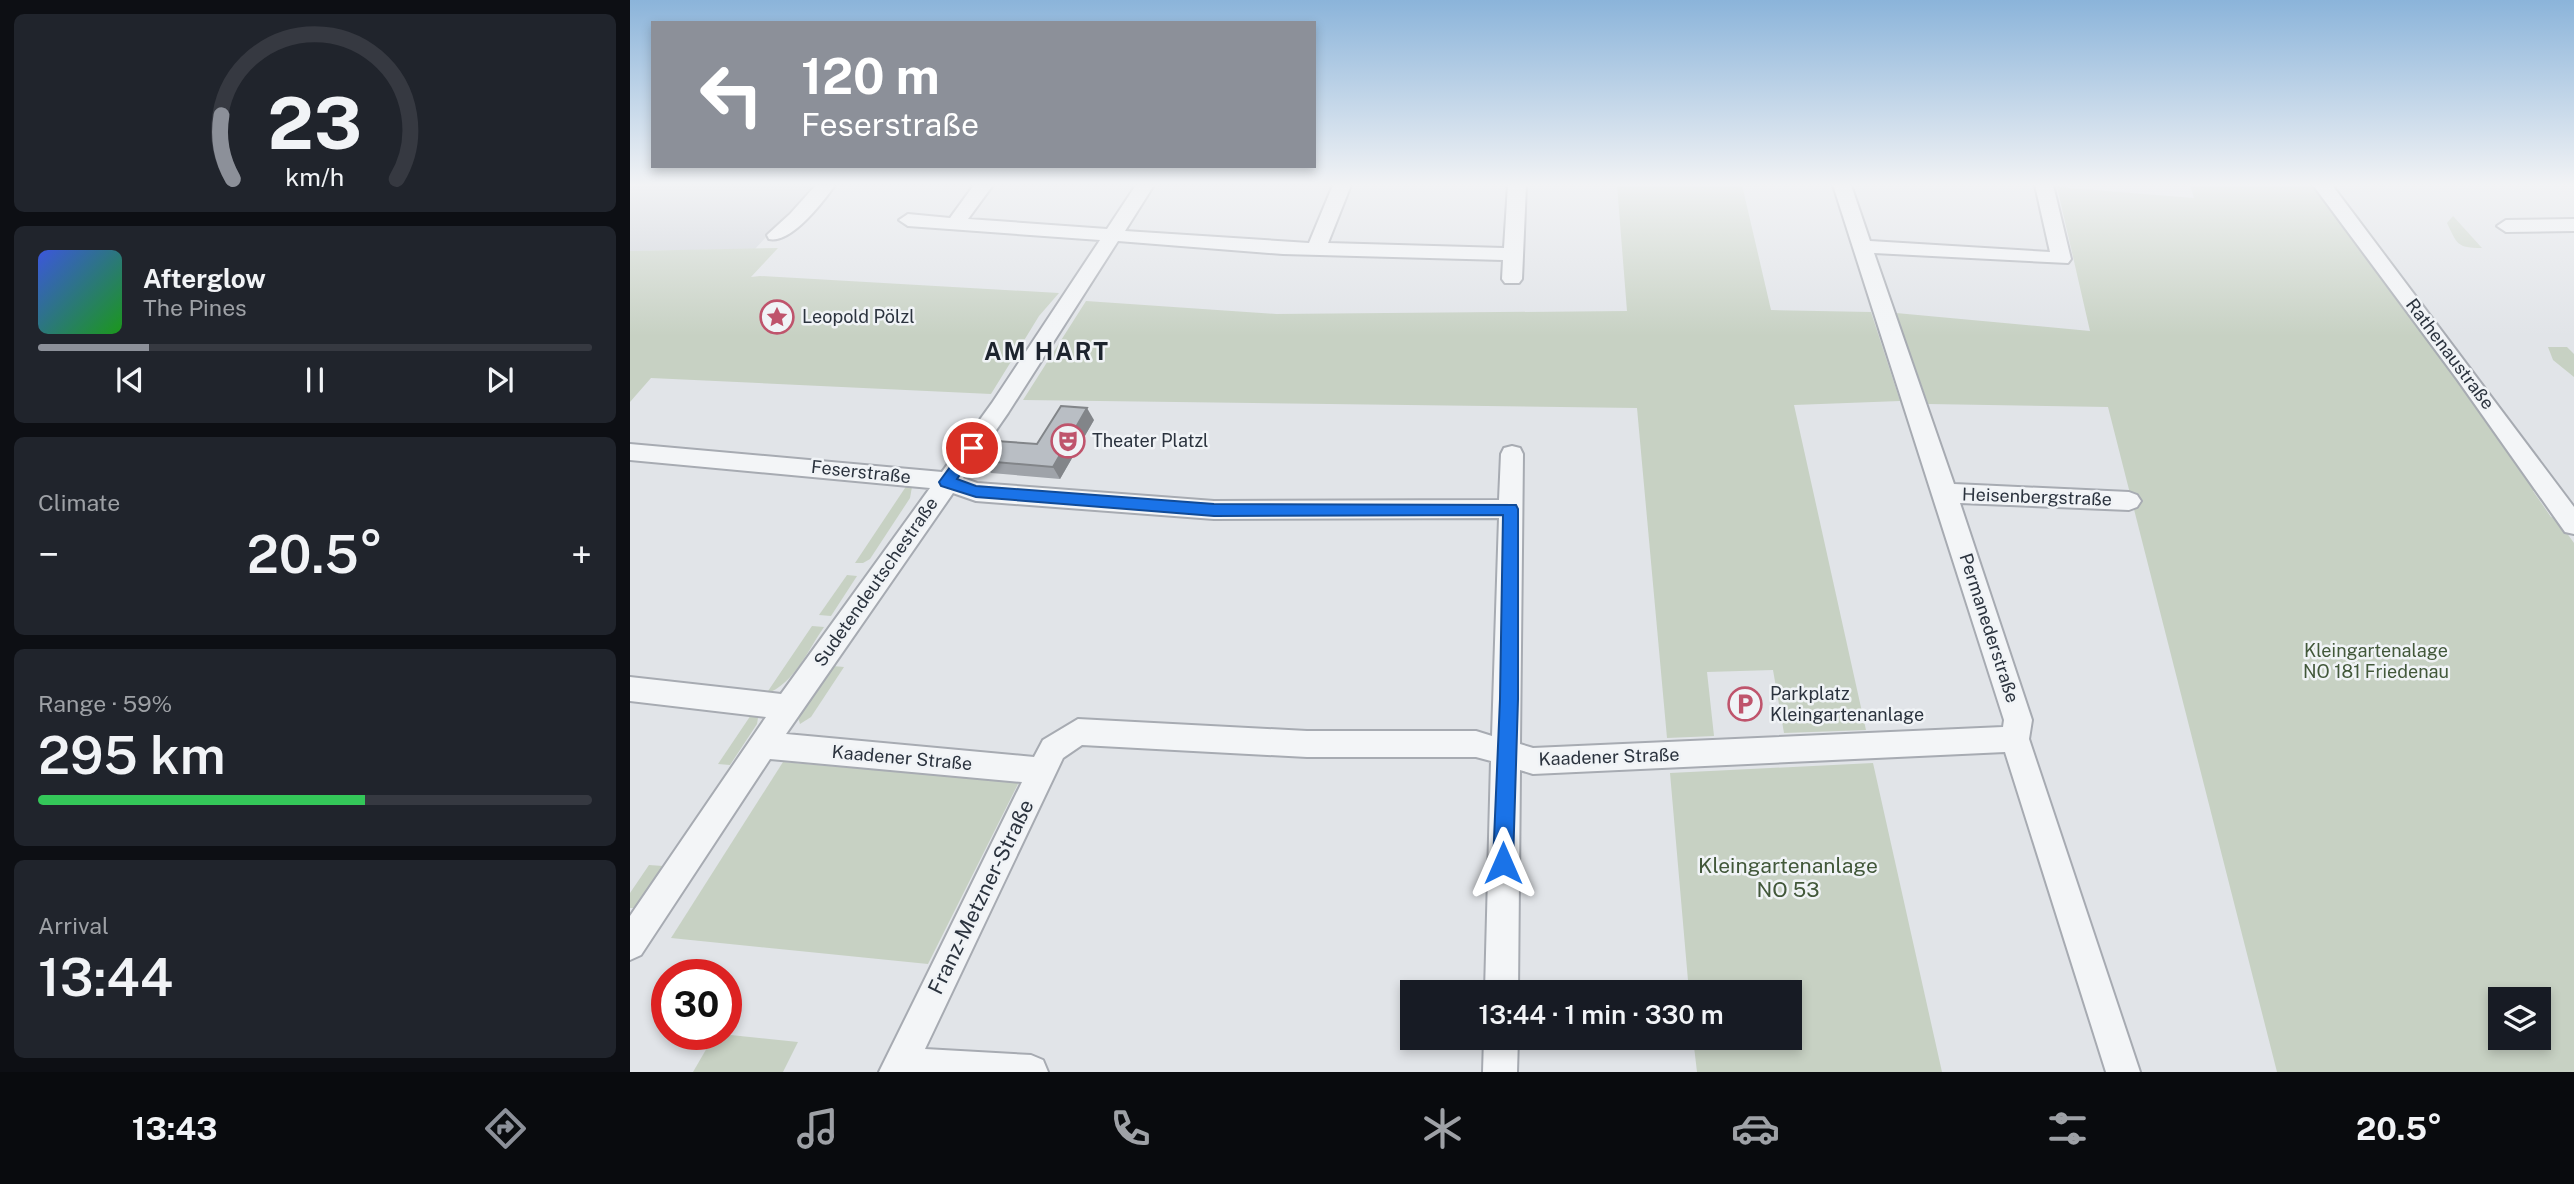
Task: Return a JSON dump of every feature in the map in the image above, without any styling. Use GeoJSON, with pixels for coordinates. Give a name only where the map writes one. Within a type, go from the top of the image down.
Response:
{"type":"FeatureCollection","features":[{"type":"Feature","properties":{"kind":"street"},"geometry":{"type":"LineString","coordinates":[[1100,235],[1316,249],[1515,254]]}},
{"type":"Feature","properties":{"kind":"street"},"geometry":{"type":"LineString","coordinates":[[1316,249],[1322,235]]}},
{"type":"Feature","properties":{"kind":"street"},"geometry":{"type":"LineString","coordinates":[[1512,279],[1516,235]]}},
{"type":"Feature","properties":{"kind":"street","name":"Permanederstraße"},"geometry":{"type":"LineString","coordinates":[[1858,235],[2018,720],[2015,739],[2123,1072]]}},
{"type":"Feature","properties":{"kind":"street"},"geometry":{"type":"LineString","coordinates":[[1862,246],[2061,259],[2055,235]]}},
{"type":"Feature","properties":{"kind":"street","name":"Rathenaustraße"},"geometry":{"type":"LineString","coordinates":[[2359,235],[2465,374],[2574,525]]}},
{"type":"Feature","properties":{"kind":"street","name":"Sudetendeutschestraße"},"geometry":{"type":"LineString","coordinates":[[630,944],[762,745],[1000,408],[1112,236]]}},
{"type":"Feature","properties":{"kind":"street","name":"Feserstraße"},"geometry":{"type":"LineString","coordinates":[[630,452],[947,482],[976,492],[1214,510],[1511,509]]}},
{"type":"Feature","properties":{"kind":"street"},"geometry":{"type":"LineString","coordinates":[[1501,980],[1512,454]]}},
{"type":"Feature","properties":{"kind":"street","name":"Heisenbergstraße"},"geometry":{"type":"LineString","coordinates":[[1945,494],[2129,501]]}},
{"type":"Feature","properties":{"kind":"street"},"geometry":{"type":"LineString","coordinates":[[630,689],[789,707]]}},
{"type":"Feature","properties":{"kind":"street","name":"Kaadener Straße"},"geometry":{"type":"LineString","coordinates":[[1079,732],[1307,744],[1476,744],[1533,761],[2015,739]]}},
{"type":"Feature","properties":{"kind":"street","name":"Franz-Metzner-Straße"},"geometry":{"type":"LineString","coordinates":[[898,1069],[1053,748],[1079,732]]}},
{"type":"Feature","properties":{"kind":"street","name":"Kaadener Straße"},"geometry":{"type":"LineString","coordinates":[[762,745],[1042,771]]}},
{"type":"Feature","properties":{"kind":"street"},"geometry":{"type":"LineString","coordinates":[[1500,1072],[1501,1050]]}},
{"type":"Feature","properties":{"kind":"street"},"geometry":{"type":"LineString","coordinates":[[898,1069],[1031,1072]]}},
{"type":"Feature","properties":{"kind":"shaded area"},"geometry":{"type":"Polygon","coordinates":[[[630,235],[768,235],[755,249],[630,251],[630,235]]]}},
{"type":"Feature","properties":{"kind":"green space"},"geometry":{"type":"Polygon","coordinates":[[[1621,235],[1754,235],[1771,310],[1871,312],[1900,401],[1794,405],[1866,730],[1784,733],[1773,670],[1707,672],[1714,736],[1667,738],[1637,408],[1023,400],[1086,301],[1276,314],[1627,311],[1621,235]]]}},
{"type":"Feature","properties":{"kind":"green space","name":"Kleingartenalage NO 181 Friedenau"},"geometry":{"type":"Polygon","coordinates":[[[2068,235],[2353,235],[2541,490],[2533,491],[2574,543],[2574,1072],[2277,1072],[2108,407],[1928,404],[1896,313],[2090,331],[2068,235]]]}},
{"type":"Feature","properties":{"kind":"green space"},"geometry":{"type":"Polygon","coordinates":[[[2453,235],[2470,235],[2482,248],[2463,246],[2453,235]]]}},
{"type":"Feature","properties":{"kind":"green space"},"geometry":{"type":"Polygon","coordinates":[[[778,248],[751,277],[1059,293],[1039,316],[991,394],[651,378],[630,402],[630,251],[778,248]]]}},
{"type":"Feature","properties":{"kind":"green space"},"geometry":{"type":"Polygon","coordinates":[[[2548,347],[2567,347],[2574,354],[2574,377],[2553,360],[2548,347]]]}},
{"type":"Feature","properties":{"kind":"green space"},"geometry":{"type":"Polygon","coordinates":[[[907,485],[912,487],[910,498],[870,559],[855,563],[907,485]]]}},
{"type":"Feature","properties":{"kind":"green space"},"geometry":{"type":"Polygon","coordinates":[[[847,575],[857,576],[831,616],[819,615],[847,575]]]}},
{"type":"Feature","properties":{"kind":"green space"},"geometry":{"type":"Polygon","coordinates":[[[812,626],[824,627],[785,683],[766,694],[812,626]]]}},
{"type":"Feature","properties":{"kind":"green space"},"geometry":{"type":"Polygon","coordinates":[[[833,666],[844,667],[811,717],[800,724],[798,717],[833,666]]]}},
{"type":"Feature","properties":{"kind":"green space"},"geometry":{"type":"Polygon","coordinates":[[[753,712],[758,718],[757,724],[730,765],[718,764],[753,712]]]}},
{"type":"Feature","properties":{"kind":"green space"},"geometry":{"type":"Polygon","coordinates":[[[783,762],[1019,782],[928,964],[671,938],[783,762]]]}},
{"type":"Feature","properties":{"kind":"green space","name":"Kleingartenanlage NO 53"},"geometry":{"type":"Polygon","coordinates":[[[1873,763],[1942,1072],[1697,1072],[1694,1050],[1802,1050],[1802,980],[1688,980],[1670,773],[1873,763]]]}},
{"type":"Feature","properties":{"kind":"green space"},"geometry":{"type":"Polygon","coordinates":[[[649,865],[663,866],[635,908],[630,908],[630,893],[649,865]]]}},
{"type":"Feature","properties":{"kind":"green space"},"geometry":{"type":"Polygon","coordinates":[[[742,1036],[798,1042],[783,1072],[693,1072],[706,1050],[742,1050],[742,1036]]]}},
{"type":"Feature","properties":{"kind":"building"},"geometry":{"type":"Polygon","coordinates":[[[1061,406],[1087,408],[1053,467],[983,461],[996,441],[1037,444],[1061,406]]]}},
{"type":"Feature","properties":{"kind":"place","name":"Leopold Pölzl"},"geometry":{"type":"Point","coordinates":[777,317]}},
{"type":"Feature","properties":{"kind":"place","name":"Theater Platzl"},"geometry":{"type":"Point","coordinates":[1068,441]}},
{"type":"Feature","properties":{"kind":"place","name":"Parkplatz Kleingartenanlage"},"geometry":{"type":"Point","coordinates":[1745,704]}},
{"type":"Feature","properties":{"kind":"district","name":"AM HART"},"geometry":{"type":"Point","coordinates":[1047,352]}},
{"type":"Feature","properties":{"kind":"route"},"geometry":{"type":"LineString","coordinates":[[972,448],[947,482],[976,492],[1214,510],[1511,509],[1509,699],[1503,863]]}}]}
